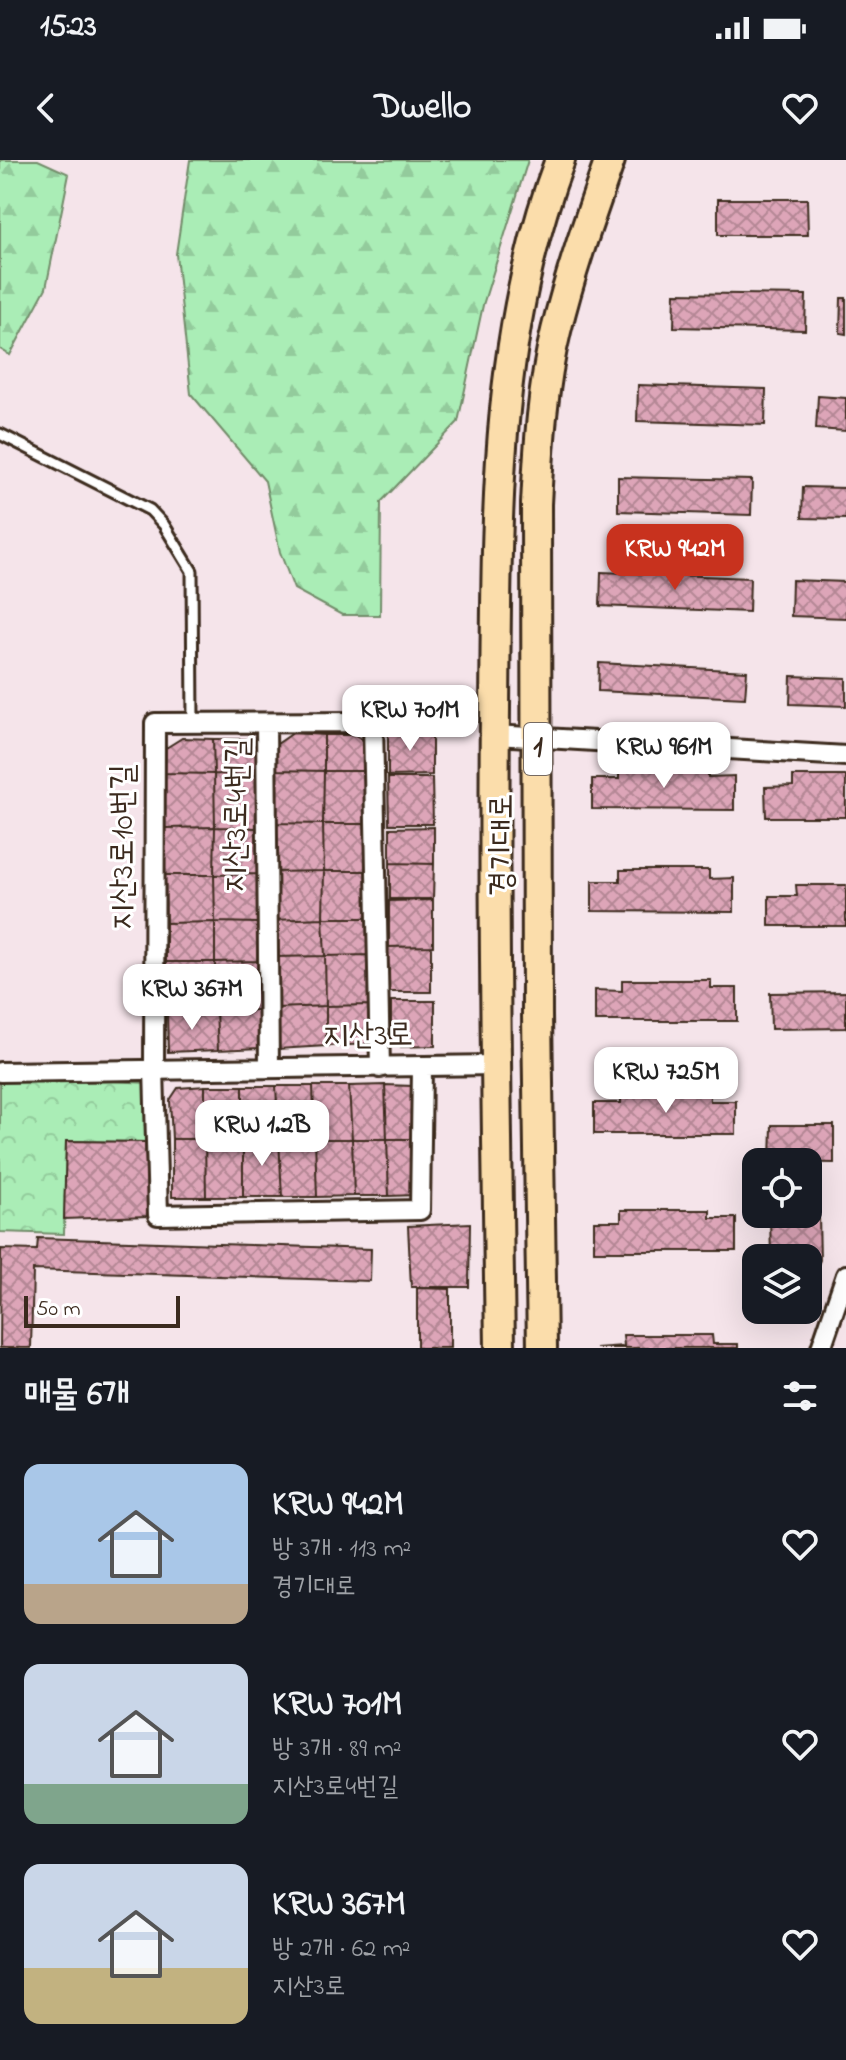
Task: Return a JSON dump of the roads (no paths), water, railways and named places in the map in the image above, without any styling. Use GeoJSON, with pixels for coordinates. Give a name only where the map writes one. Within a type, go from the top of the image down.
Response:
{"type":"FeatureCollection","features":[{"type":"Feature","properties":{"kind":"main road","name":"경기대로"},"geometry":{"type":"LineString","coordinates":[[500,1348],[495,735],[500,454],[515,323],[543,205],[560,160]]}},
{"type":"Feature","properties":{"kind":"main road","name":"경기대로"},"geometry":{"type":"LineString","coordinates":[[542,1348],[537,1016],[536,504],[539,443],[555,335],[580,245],[610,160]]}},
{"type":"Feature","properties":{"kind":"street","name":"지산3로4번길"},"geometry":{"type":"LineString","coordinates":[[155,723],[373,722],[380,1068]]}},
{"type":"Feature","properties":{"kind":"street","name":"지산3로10번길"},"geometry":{"type":"LineString","coordinates":[[155,723],[154,1068],[158,1215],[420,1210],[422,1067]]}},
{"type":"Feature","properties":{"kind":"street","name":"지산3로4번길"},"geometry":{"type":"LineString","coordinates":[[266,723],[269,1068]]}},
{"type":"Feature","properties":{"kind":"street"},"geometry":{"type":"LineString","coordinates":[[495,735],[846,756]]}},
{"type":"Feature","properties":{"kind":"street","name":"지산3로"},"geometry":{"type":"LineString","coordinates":[[0,1072],[496,1065]]}},
{"type":"Feature","properties":{"kind":"street"},"geometry":{"type":"LineString","coordinates":[[821,1348],[846,1275]]}},
{"type":"Feature","properties":{"kind":"lane"},"geometry":{"type":"LineString","coordinates":[[0,434],[150,510],[164,525],[192,571],[193,723]]}}]}
